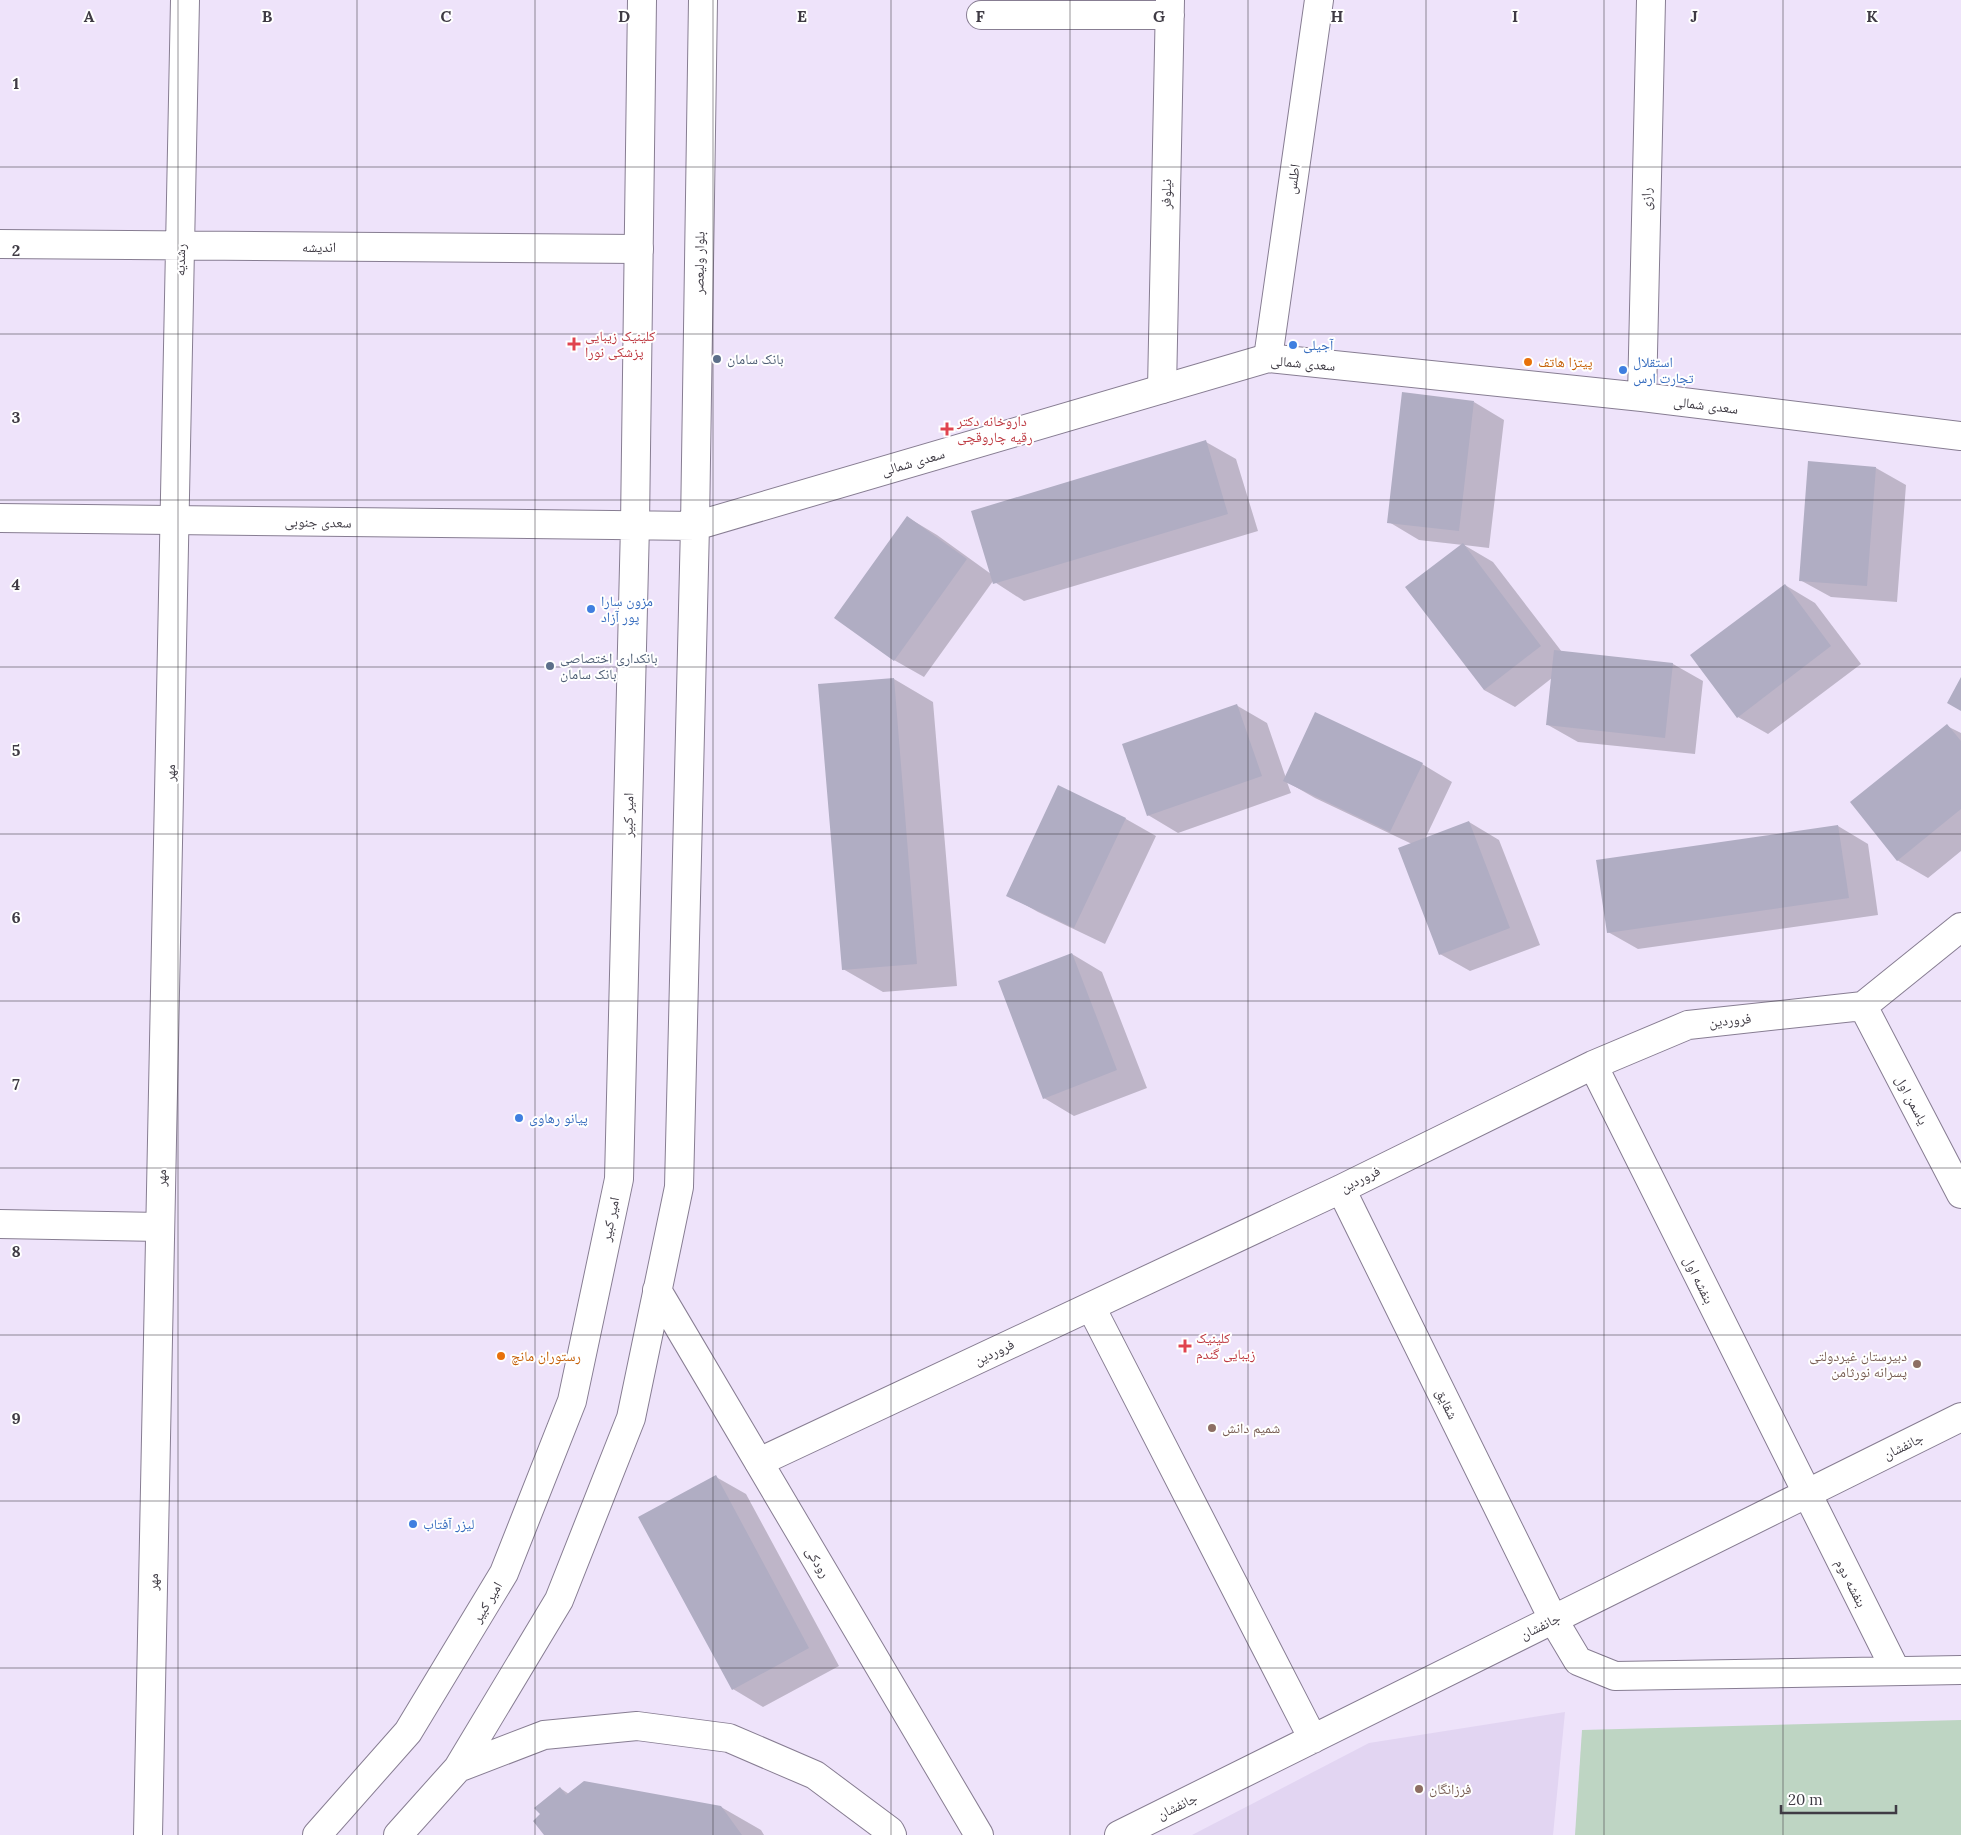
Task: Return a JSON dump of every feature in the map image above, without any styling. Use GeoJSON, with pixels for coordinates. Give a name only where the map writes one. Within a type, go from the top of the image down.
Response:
{"type":"FeatureCollection","features":[{"type":"Feature","properties":{"kind":"street","name":"رشدیه"},"geometry":{"type":"LineString","coordinates":[[175,520],[185,0]]}},
{"type":"Feature","properties":{"kind":"street"},"geometry":{"type":"LineString","coordinates":[[635,526],[642,0]]}},
{"type":"Feature","properties":{"kind":"street","name":"بلوار ولیعصر"},"geometry":{"type":"LineString","coordinates":[[695,526],[702,0]]}},
{"type":"Feature","properties":{"kind":"street","name":"اطلس"},"geometry":{"type":"LineString","coordinates":[[1268,358],[1319,0]]}},
{"type":"Feature","properties":{"kind":"street","name":"رازی"},"geometry":{"type":"LineString","coordinates":[[1642,397],[1651,0]]}},
{"type":"Feature","properties":{"kind":"street"},"geometry":{"type":"LineString","coordinates":[[981,15],[1170,7]]}},
{"type":"Feature","properties":{"kind":"street","name":"نیلوفر"},"geometry":{"type":"LineString","coordinates":[[1162,389],[1170,7]]}},
{"type":"Feature","properties":{"kind":"street","name":"اندیشه"},"geometry":{"type":"LineString","coordinates":[[0,244],[638,249]]}},
{"type":"Feature","properties":{"kind":"street","name":"سعدى شمالى"},"geometry":{"type":"LineString","coordinates":[[635,526],[695,526],[1268,358],[1642,397],[1961,436]]}},
{"type":"Feature","properties":{"kind":"street","name":"سعدى جنوبی"},"geometry":{"type":"LineString","coordinates":[[0,518],[635,526]]}},
{"type":"Feature","properties":{"kind":"street","name":"مهر"},"geometry":{"type":"LineString","coordinates":[[148,1835],[175,520]]}},
{"type":"Feature","properties":{"kind":"street","name":"امیر کبیر"},"geometry":{"type":"LineString","coordinates":[[317,1835],[408,1732],[504,1573],[572,1401],[619,1179],[635,526]]}},
{"type":"Feature","properties":{"kind":"street"},"geometry":{"type":"LineString","coordinates":[[398,1835],[458,1768],[559,1600],[630,1418],[679,1187],[695,526]]}},
{"type":"Feature","properties":{"kind":"street"},"geometry":{"type":"LineString","coordinates":[[1862,1006],[1961,927]]}},
{"type":"Feature","properties":{"kind":"street","name":"فروردین"},"geometry":{"type":"LineString","coordinates":[[759,1462],[1341,1189],[1593,1065],[1688,1025],[1862,1006]]}},
{"type":"Feature","properties":{"kind":"street","name":"یاسمن اول"},"geometry":{"type":"LineString","coordinates":[[1862,1006],[1961,1194]]}},
{"type":"Feature","properties":{"kind":"street","name":"بنفشه اول"},"geometry":{"type":"LineString","coordinates":[[1593,1065],[1806,1494]]}},
{"type":"Feature","properties":{"kind":"street","name":"شقایق"},"geometry":{"type":"LineString","coordinates":[[1341,1189],[1553,1619],[1578,1662],[1615,1676],[1961,1670]]}},
{"type":"Feature","properties":{"kind":"street"},"geometry":{"type":"LineString","coordinates":[[0,1224],[160,1227]]}},
{"type":"Feature","properties":{"kind":"street","name":"رودکى"},"geometry":{"type":"LineString","coordinates":[[657,1290],[979,1835]]}},
{"type":"Feature","properties":{"kind":"street"},"geometry":{"type":"LineString","coordinates":[[1091,1307],[1313,1739]]}},
{"type":"Feature","properties":{"kind":"street","name":"جانفشان"},"geometry":{"type":"LineString","coordinates":[[1119,1835],[1961,1417]]}},
{"type":"Feature","properties":{"kind":"street","name":"بنفشه دوم"},"geometry":{"type":"LineString","coordinates":[[1806,1494],[1896,1671]]}},
{"type":"Feature","properties":{"kind":"street"},"geometry":{"type":"LineString","coordinates":[[458,1768],[544,1736],[637,1726],[729,1738],[815,1774],[890,1831],[892,1835]]}},
{"type":"Feature","properties":{"kind":"shaded area","name":"فرزانگان"},"geometry":{"type":"Polygon","coordinates":[[[1565,1712],[1553,1835],[1192,1835],[1369,1743],[1565,1712]]]}},
{"type":"Feature","properties":{"kind":"green space"},"geometry":{"type":"Polygon","coordinates":[[[1961,1720],[1961,1835],[1575,1835],[1582,1730],[1961,1720]]]}},
{"type":"Feature","properties":{"kind":"building"},"geometry":{"type":"Polygon","coordinates":[[[1402,392],[1474,401],[1459,531],[1387,523],[1402,392]]]}},
{"type":"Feature","properties":{"kind":"building"},"geometry":{"type":"Polygon","coordinates":[[[1206,440],[1228,514],[993,584],[971,511],[1206,440]]]}},
{"type":"Feature","properties":{"kind":"building"},"geometry":{"type":"Polygon","coordinates":[[[1808,461],[1876,467],[1867,586],[1799,581],[1808,461]]]}},
{"type":"Feature","properties":{"kind":"building"},"geometry":{"type":"Polygon","coordinates":[[[907,516],[967,559],[894,661],[834,618],[907,516]]]}},
{"type":"Feature","properties":{"kind":"building"},"geometry":{"type":"Polygon","coordinates":[[[1463,543],[1541,646],[1484,690],[1405,587],[1463,543]]]}},
{"type":"Feature","properties":{"kind":"building"},"geometry":{"type":"Polygon","coordinates":[[[1785,584],[1831,646],[1737,718],[1690,655],[1785,584]]]}},
{"type":"Feature","properties":{"kind":"building"},"geometry":{"type":"Polygon","coordinates":[[[1554,650],[1673,663],[1665,738],[1546,725],[1554,650]]]}},
{"type":"Feature","properties":{"kind":"building"},"geometry":{"type":"Polygon","coordinates":[[[1961,677],[1961,711],[1947,703],[1961,677]]]}},
{"type":"Feature","properties":{"kind":"building"},"geometry":{"type":"Polygon","coordinates":[[[894,678],[917,964],[842,970],[818,684],[894,678]]]}},
{"type":"Feature","properties":{"kind":"building"},"geometry":{"type":"Polygon","coordinates":[[[1237,704],[1262,776],[1147,816],[1122,744],[1237,704]]]}},
{"type":"Feature","properties":{"kind":"building"},"geometry":{"type":"Polygon","coordinates":[[[1315,712],[1423,763],[1390,832],[1283,781],[1315,712]]]}},
{"type":"Feature","properties":{"kind":"building"},"geometry":{"type":"Polygon","coordinates":[[[1947,724],[1961,741],[1961,809],[1897,861],[1850,802],[1947,724]]]}},
{"type":"Feature","properties":{"kind":"building"},"geometry":{"type":"Polygon","coordinates":[[[1058,785],[1126,818],[1074,928],[1006,896],[1058,785]]]}},
{"type":"Feature","properties":{"kind":"building"},"geometry":{"type":"Polygon","coordinates":[[[1469,821],[1510,928],[1439,955],[1398,848],[1469,821]]]}},
{"type":"Feature","properties":{"kind":"building"},"geometry":{"type":"Polygon","coordinates":[[[1838,825],[1849,898],[1607,933],[1596,860],[1838,825]]]}},
{"type":"Feature","properties":{"kind":"building"},"geometry":{"type":"Polygon","coordinates":[[[1072,953],[1117,1070],[1043,1099],[998,981],[1072,953]]]}},
{"type":"Feature","properties":{"kind":"building"},"geometry":{"type":"Polygon","coordinates":[[[716,1475],[809,1648],[732,1690],[638,1517],[716,1475]]]}},
{"type":"Feature","properties":{"kind":"building"},"geometry":{"type":"Polygon","coordinates":[[[584,1781],[721,1806],[742,1835],[544,1835],[533,1821],[540,1814],[534,1808],[560,1787],[566,1795],[584,1781]]]}},
{"type":"Feature","properties":{"kind":"place","name":"کلینیک زیبایی پزشکی نورا"},"geometry":{"type":"Point","coordinates":[574,344]}},
{"type":"Feature","properties":{"kind":"place","name":"آجیلی"},"geometry":{"type":"Point","coordinates":[1293,345]}},
{"type":"Feature","properties":{"kind":"place","name":"بانک سامان"},"geometry":{"type":"Point","coordinates":[717,359]}},
{"type":"Feature","properties":{"kind":"place","name":"پیتزا هاتف"},"geometry":{"type":"Point","coordinates":[1528,362]}},
{"type":"Feature","properties":{"kind":"place","name":"استقلال تجارت ارس"},"geometry":{"type":"Point","coordinates":[1623,370]}},
{"type":"Feature","properties":{"kind":"place","name":"داروخانه دکتر رقیه چاروقچی"},"geometry":{"type":"Point","coordinates":[947,429]}},
{"type":"Feature","properties":{"kind":"place","name":"مزون سارا پور آزاد"},"geometry":{"type":"Point","coordinates":[591,609]}},
{"type":"Feature","properties":{"kind":"place","name":"بانکداری اختصاصی بانک سامان"},"geometry":{"type":"Point","coordinates":[550,666]}},
{"type":"Feature","properties":{"kind":"place","name":"پیانو رهاوی"},"geometry":{"type":"Point","coordinates":[519,1118]}},
{"type":"Feature","properties":{"kind":"place","name":"کلینیک زیبایی گندم"},"geometry":{"type":"Point","coordinates":[1185,1346]}},
{"type":"Feature","properties":{"kind":"place","name":"رستوران مانچ"},"geometry":{"type":"Point","coordinates":[501,1356]}},
{"type":"Feature","properties":{"kind":"place","name":"دبیرستان غیردولتی پسرانه نورثامن"},"geometry":{"type":"Point","coordinates":[1917,1364]}},
{"type":"Feature","properties":{"kind":"place","name":"شمیم دانش"},"geometry":{"type":"Point","coordinates":[1212,1428]}},
{"type":"Feature","properties":{"kind":"place","name":"لیزر آفتاب"},"geometry":{"type":"Point","coordinates":[413,1524]}},
{"type":"Feature","properties":{"kind":"place","name":"فرزانگان"},"geometry":{"type":"Point","coordinates":[1419,1789]}}]}
